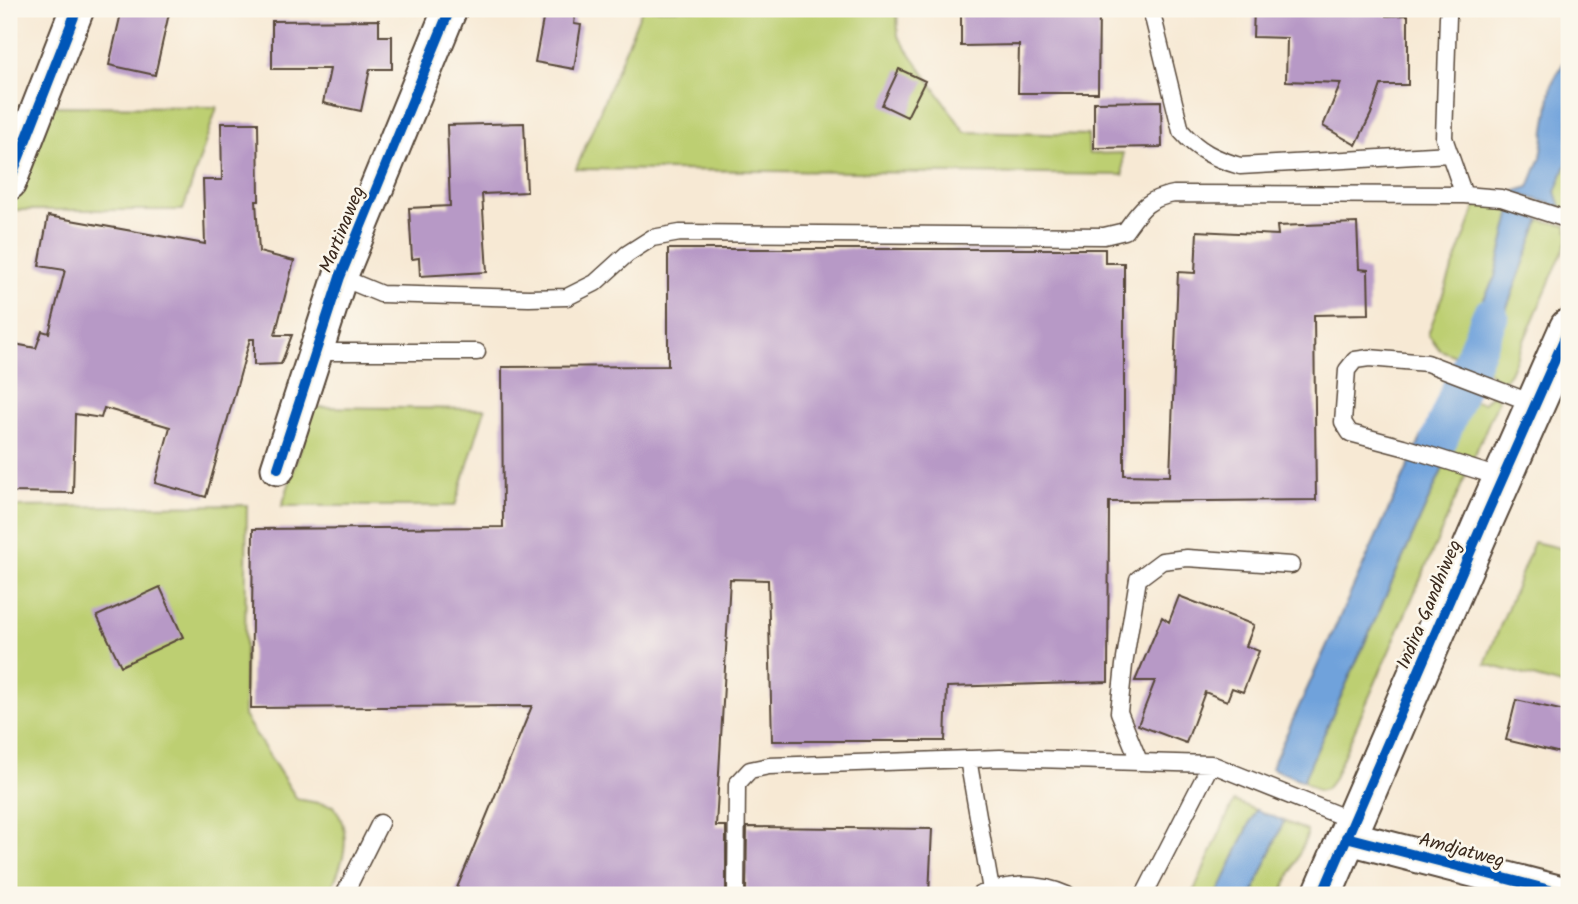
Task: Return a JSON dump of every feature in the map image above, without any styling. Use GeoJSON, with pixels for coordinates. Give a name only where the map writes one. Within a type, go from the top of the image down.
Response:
{"type":"FeatureCollection","features":[{"type":"Feature","properties":{"kind":"main road","name":"Indira Gandhiweg"},"geometry":{"type":"LineString","coordinates":[[1322,895],[1569,328]]}},
{"type":"Feature","properties":{"kind":"street"},"geometry":{"type":"LineString","coordinates":[[9,183],[78,9]]}},
{"type":"Feature","properties":{"kind":"street","name":"Martinaweg"},"geometry":{"type":"LineString","coordinates":[[278,468],[340,277],[450,9]]}},
{"type":"Feature","properties":{"kind":"street","name":"Amdjatweg"},"geometry":{"type":"LineString","coordinates":[[1349,829],[1569,895]]}},
{"type":"Feature","properties":{"kind":"lane"},"geometry":{"type":"LineString","coordinates":[[1150,9],[1181,131],[1193,145],[1219,159],[1240,166],[1450,154]]}},
{"type":"Feature","properties":{"kind":"lane"},"geometry":{"type":"LineString","coordinates":[[1448,16],[1444,138],[1464,195]]}},
{"type":"Feature","properties":{"kind":"lane"},"geometry":{"type":"LineString","coordinates":[[340,277],[381,294],[566,297],[595,283],[626,254],[652,238],[680,233],[1104,236],[1125,231],[1142,206],[1157,197],[1174,194],[1464,195],[1501,198],[1569,220]]}},
{"type":"Feature","properties":{"kind":"lane"},"geometry":{"type":"LineString","coordinates":[[316,352],[477,352]]}},
{"type":"Feature","properties":{"kind":"lane"},"geometry":{"type":"LineString","coordinates":[[1502,478],[1350,433],[1343,422],[1347,370],[1355,360],[1369,358],[1427,363],[1535,404]]}},
{"type":"Feature","properties":{"kind":"lane"},"geometry":{"type":"LineString","coordinates":[[1139,761],[1119,712],[1138,579],[1161,561],[1187,558],[1291,565]]}},
{"type":"Feature","properties":{"kind":"lane"},"geometry":{"type":"LineString","coordinates":[[736,895],[737,784],[750,770],[769,766],[968,759],[1211,764],[1312,806],[1349,829]]}},
{"type":"Feature","properties":{"kind":"lane"},"geometry":{"type":"LineString","coordinates":[[968,759],[985,893],[1021,884],[1051,888],[1067,895]]}},
{"type":"Feature","properties":{"kind":"lane"},"geometry":{"type":"LineString","coordinates":[[1144,895],[1211,764]]}},
{"type":"Feature","properties":{"kind":"lane"},"geometry":{"type":"LineString","coordinates":[[344,895],[380,824]]}},
{"type":"Feature","properties":{"kind":"green space"},"geometry":{"type":"Polygon","coordinates":[[[642,9],[897,9],[898,36],[965,132],[1088,135],[1089,154],[1123,153],[1123,175],[576,169],[642,9]]]}},
{"type":"Feature","properties":{"kind":"green space"},"geometry":{"type":"Polygon","coordinates":[[[50,106],[217,107],[183,210],[9,210],[50,106]]]}},
{"type":"Feature","properties":{"kind":"green space"},"geometry":{"type":"Polygon","coordinates":[[[1569,157],[1568,212],[1561,207],[1556,192],[1569,157]]]}},
{"type":"Feature","properties":{"kind":"green space"},"geometry":{"type":"Polygon","coordinates":[[[1487,201],[1511,211],[1495,277],[1455,356],[1440,350],[1428,334],[1476,206],[1487,201]]]}},
{"type":"Feature","properties":{"kind":"green space"},"geometry":{"type":"Polygon","coordinates":[[[1540,220],[1566,225],[1569,237],[1510,373],[1505,379],[1497,379],[1484,368],[1540,220]]]}},
{"type":"Feature","properties":{"kind":"green space"},"geometry":{"type":"Polygon","coordinates":[[[1491,395],[1499,399],[1333,780],[1326,789],[1318,791],[1303,781],[1473,401],[1484,403],[1491,395]]]}},
{"type":"Feature","properties":{"kind":"green space"},"geometry":{"type":"Polygon","coordinates":[[[314,407],[485,409],[455,506],[282,506],[314,407]]]}},
{"type":"Feature","properties":{"kind":"green space"},"geometry":{"type":"Polygon","coordinates":[[[247,505],[244,716],[297,799],[334,806],[340,817],[344,828],[344,850],[342,862],[328,895],[9,895],[9,507],[247,505]]]}},
{"type":"Feature","properties":{"kind":"green space"},"geometry":{"type":"Polygon","coordinates":[[[1534,542],[1569,550],[1569,687],[1485,664],[1534,542]]]}},
{"type":"Feature","properties":{"kind":"green space"},"geometry":{"type":"Polygon","coordinates":[[[1234,801],[1256,810],[1217,895],[1192,895],[1234,801]]]}},
{"type":"Feature","properties":{"kind":"green space"},"geometry":{"type":"Polygon","coordinates":[[[1284,821],[1307,831],[1307,836],[1281,895],[1252,895],[1284,821]]]}},
{"type":"Feature","properties":{"kind":"water"},"geometry":{"type":"Polygon","coordinates":[[[1569,53],[1569,157],[1556,192],[1561,207],[1512,192],[1529,187],[1541,157],[1552,83],[1569,53]]]}},
{"type":"Feature","properties":{"kind":"water"},"geometry":{"type":"Polygon","coordinates":[[[1511,211],[1540,220],[1484,368],[1455,356],[1495,277],[1511,211]]]}},
{"type":"Feature","properties":{"kind":"water"},"geometry":{"type":"Polygon","coordinates":[[[1443,390],[1473,401],[1303,781],[1271,768],[1443,390]]]}},
{"type":"Feature","properties":{"kind":"water"},"geometry":{"type":"Polygon","coordinates":[[[1256,810],[1284,821],[1252,895],[1217,895],[1256,810]]]}},
{"type":"Feature","properties":{"kind":"building"},"geometry":{"type":"Polygon","coordinates":[[[122,9],[170,9],[155,75],[109,65],[122,9]]]}},
{"type":"Feature","properties":{"kind":"building"},"geometry":{"type":"Polygon","coordinates":[[[545,9],[576,9],[574,24],[581,25],[574,69],[535,62],[545,9]]]}},
{"type":"Feature","properties":{"kind":"building"},"geometry":{"type":"Polygon","coordinates":[[[961,9],[1099,9],[1098,93],[1018,93],[1019,45],[961,46],[961,9]]]}},
{"type":"Feature","properties":{"kind":"building"},"geometry":{"type":"Polygon","coordinates":[[[1254,9],[1385,9],[1386,16],[1408,15],[1408,85],[1381,85],[1356,145],[1323,126],[1341,83],[1286,81],[1287,38],[1253,37],[1254,9]]]}},
{"type":"Feature","properties":{"kind":"building"},"geometry":{"type":"Polygon","coordinates":[[[379,20],[379,36],[392,36],[392,69],[370,69],[361,111],[323,103],[330,69],[272,69],[272,21],[379,20]]]}},
{"type":"Feature","properties":{"kind":"building"},"geometry":{"type":"Polygon","coordinates":[[[899,69],[925,81],[907,117],[882,105],[899,69]]]}},
{"type":"Feature","properties":{"kind":"building"},"geometry":{"type":"Polygon","coordinates":[[[1161,101],[1162,147],[1094,148],[1094,102],[1161,101]]]}},
{"type":"Feature","properties":{"kind":"building"},"geometry":{"type":"Polygon","coordinates":[[[221,123],[258,123],[259,201],[256,201],[259,252],[294,261],[275,335],[292,335],[281,364],[254,365],[254,339],[250,339],[206,497],[155,483],[170,427],[104,408],[101,418],[75,414],[73,493],[9,492],[9,343],[36,348],[42,331],[49,333],[65,270],[39,266],[48,216],[205,244],[203,180],[222,180],[221,123]]]}},
{"type":"Feature","properties":{"kind":"building"},"geometry":{"type":"Polygon","coordinates":[[[524,123],[527,192],[482,194],[487,272],[420,276],[419,258],[412,259],[409,208],[450,206],[447,125],[524,123]]]}},
{"type":"Feature","properties":{"kind":"building"},"geometry":{"type":"Polygon","coordinates":[[[1357,223],[1359,269],[1368,270],[1369,314],[1314,315],[1316,500],[1109,502],[1108,682],[947,687],[945,741],[772,741],[768,580],[730,579],[716,826],[726,826],[726,895],[454,895],[532,706],[251,708],[253,529],[503,527],[502,367],[668,366],[668,249],[1105,249],[1105,263],[1124,263],[1124,475],[1170,476],[1178,272],[1195,273],[1197,231],[1278,235],[1277,226],[1357,223]]]}},
{"type":"Feature","properties":{"kind":"building"},"geometry":{"type":"Polygon","coordinates":[[[160,587],[183,637],[121,666],[97,616],[160,587]]]}},
{"type":"Feature","properties":{"kind":"building"},"geometry":{"type":"Polygon","coordinates":[[[1179,596],[1254,625],[1246,646],[1259,651],[1243,692],[1232,688],[1227,701],[1205,692],[1186,743],[1138,725],[1155,681],[1135,681],[1162,617],[1169,622],[1179,596]]]}},
{"type":"Feature","properties":{"kind":"building"},"geometry":{"type":"Polygon","coordinates":[[[1516,700],[1569,712],[1569,755],[1506,740],[1516,700]]]}},
{"type":"Feature","properties":{"kind":"building"},"geometry":{"type":"Polygon","coordinates":[[[747,827],[932,829],[929,895],[746,895],[747,827]]]}},
{"type":"Feature","properties":{"kind":"waterway"},"geometry":{"type":"LineString","coordinates":[[1439,440],[1490,316]]}},
{"type":"Feature","properties":{"kind":"cycle path"},"geometry":{"type":"LineString","coordinates":[[9,183],[77,9]]}},
{"type":"Feature","properties":{"kind":"cycle path"},"geometry":{"type":"LineString","coordinates":[[278,468],[340,277],[450,9]]}},
{"type":"Feature","properties":{"kind":"cycle path"},"geometry":{"type":"LineString","coordinates":[[1322,895],[1569,328]]}},
{"type":"Feature","properties":{"kind":"cycle path"},"geometry":{"type":"LineString","coordinates":[[1346,837],[1569,895]]}}]}
